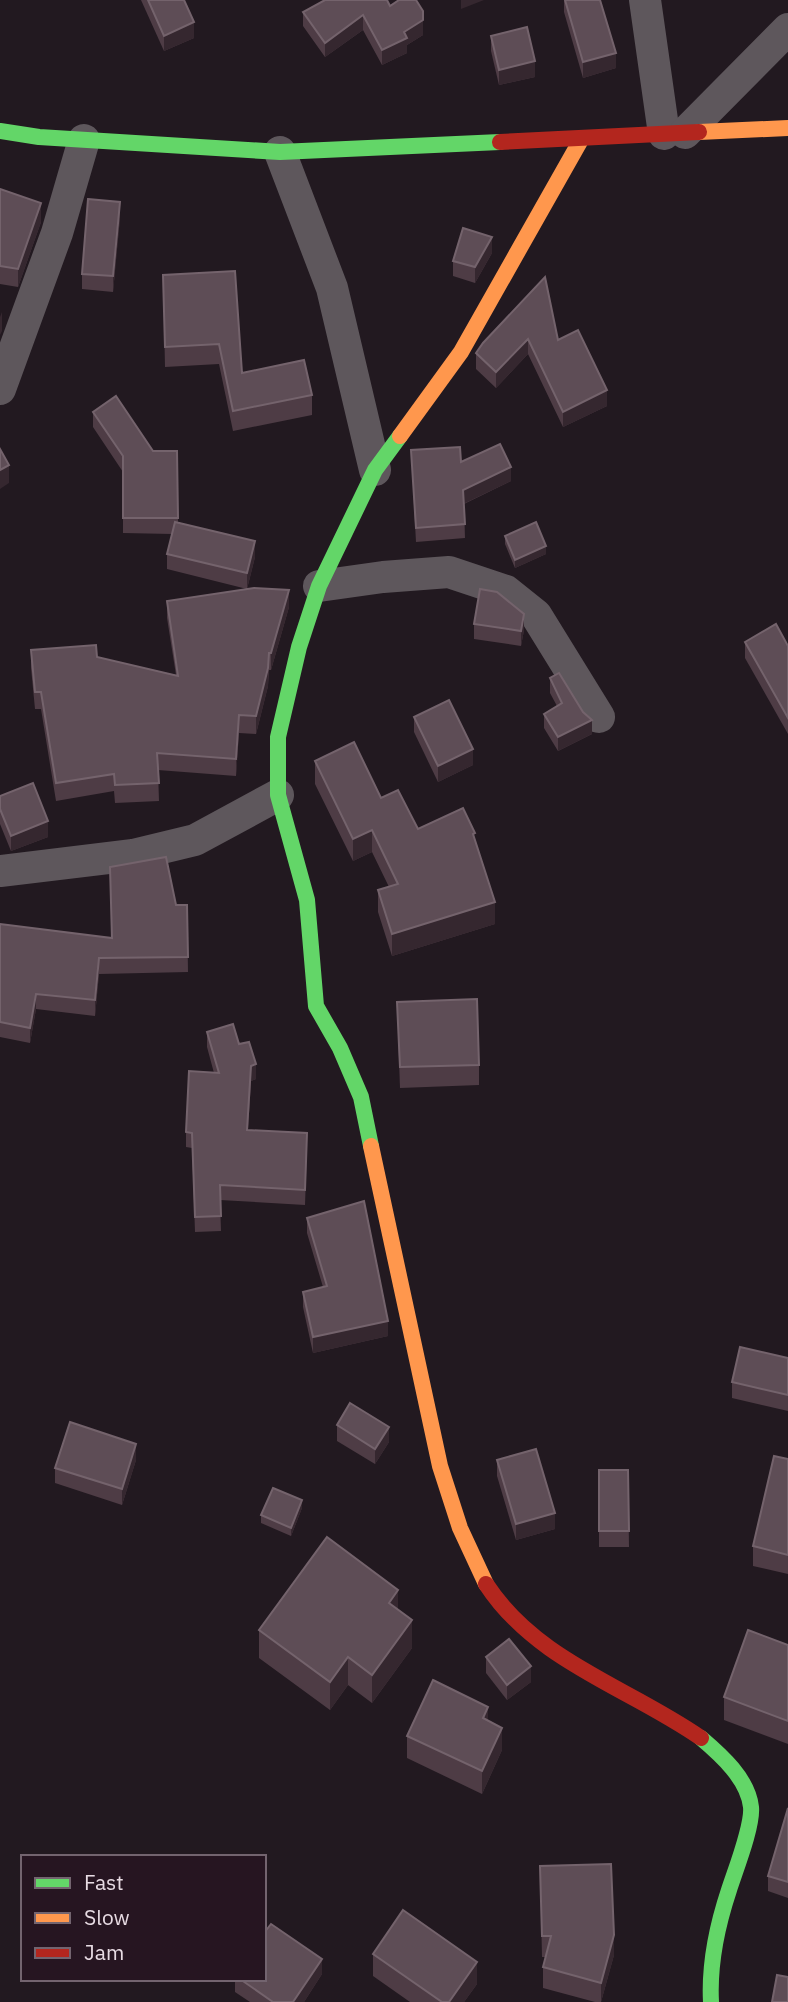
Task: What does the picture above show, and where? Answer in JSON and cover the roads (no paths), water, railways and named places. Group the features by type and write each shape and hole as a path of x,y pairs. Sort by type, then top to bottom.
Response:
{"street":[{"path":"645,0 675,134"},
{"path":"675,134 788,29"},
{"path":"0,131 39,137 280,152 788,128"},
{"path":"582,138 461,352 375,470 319,586 299,648 278,737 278,795 307,900 316,1006 340,1048 360,1097 426,1408 457,1521 488,1586 547,1648 576,1667 653,1706 713,1748 735,1772 752,1807 742,1852 717,1932 711,2002"},
{"path":"0,389 57,233 84,140"},
{"path":"280,152 332,288 375,470"},
{"path":"319,586 449,572 506,591 536,615 599,717"},
{"path":"0,871 133,855 195,840 278,795"}]}
